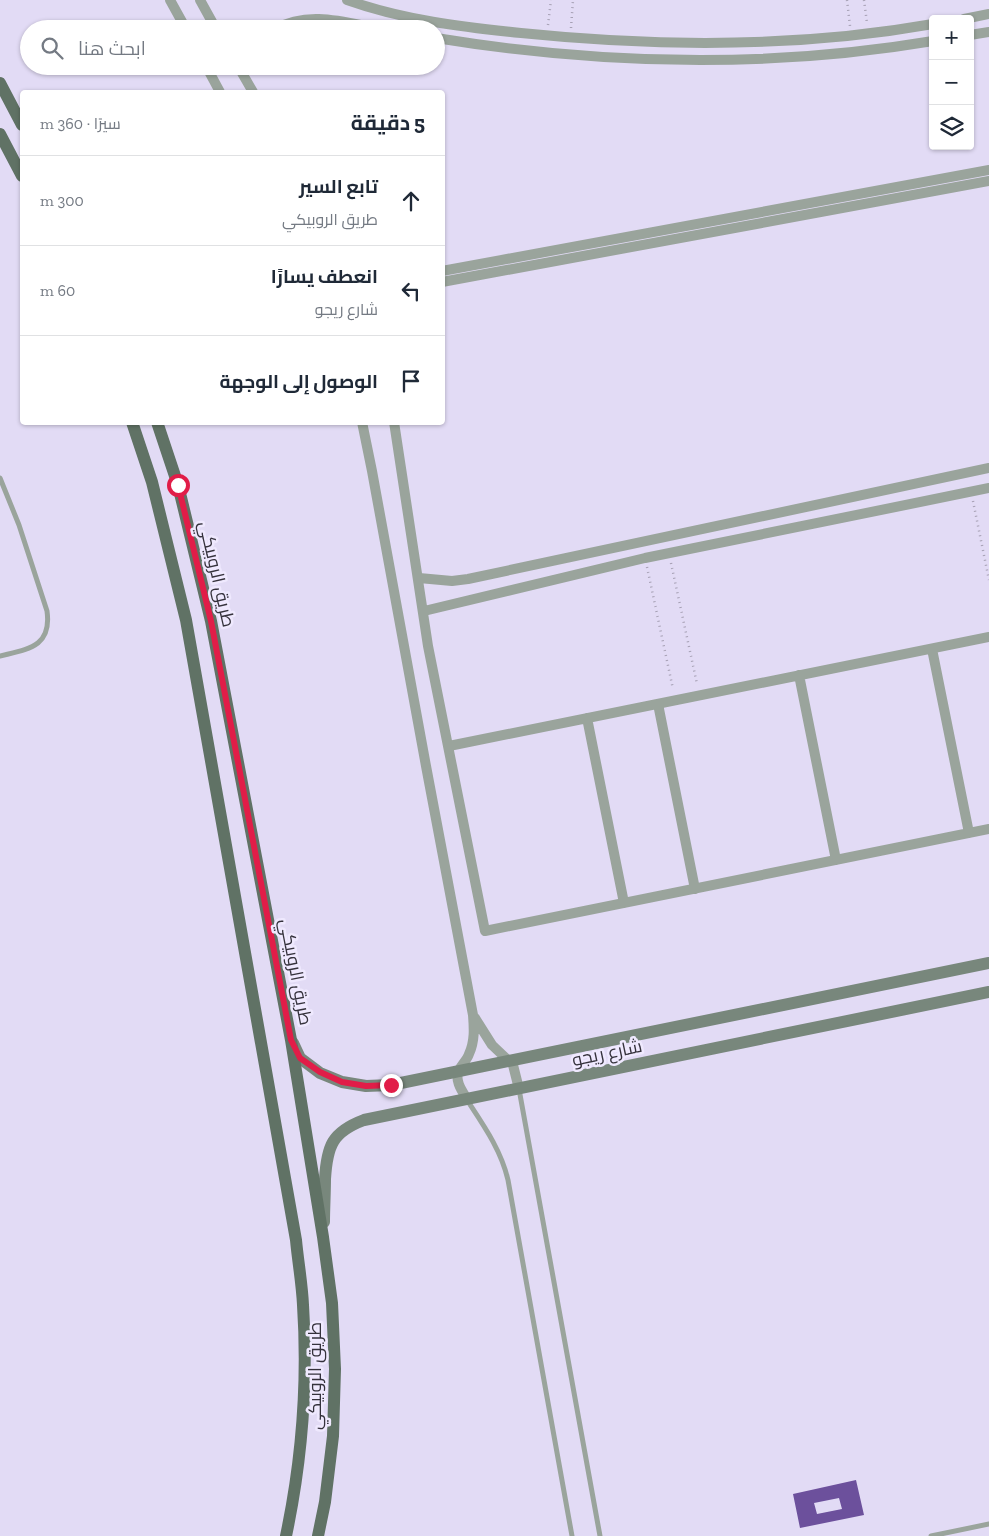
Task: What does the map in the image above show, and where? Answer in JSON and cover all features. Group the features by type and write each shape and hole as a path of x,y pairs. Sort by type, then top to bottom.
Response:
{"main road":[{"path":"0,83 20,121"},
{"path":"0,134 20,172"},
{"name":"طريق الروبيكي","path":"133,425 152,482 186,620 296,1240 303,1304 305,1368 302,1433 294,1496 286,1536"},
{"name":"طريق الروبيكي","path":"159,425 178,485 211,621 291,1040 323,1237 332,1303 335,1369 333,1436 325,1502 318,1536"},
{"name":"شارع ريجو","path":"291,1040 300,1058 320,1072 342,1082 366,1086 391,1085 989,963"},
{"name":"شارع ريجو","path":"323,1237 326,1161 329,1149 334,1139 352,1124 989,992"}],"street":[{"path":"170,0 181,20"},
{"path":"200,0 211,20"},
{"path":"347,0 400,16 422,20"},
{"path":"974,17 989,14"},
{"path":"296,20 314,18 326,20"},
{"path":"445,23 570,38 640,42 711,43 851,35 929,25"},
{"path":"974,34 989,32"},
{"path":"445,39 557,55 655,60 733,61 821,56 929,42"},
{"path":"211,75 219,90"},
{"path":"243,75 252,90"},
{"path":"445,281 568,253 989,170"},
{"path":"445,271 568,253 989,181"},
{"path":"363,425 473,1015 472,1045 469,1055 458,1071 458,1083 467,1099"},
{"path":"394,425 428,646 485,931 989,829"},
{"path":"419,578 452,581 468,579 989,468"},
{"path":"424,611 645,558 989,488"},
{"path":"748,520 752,536"},
{"path":"449,746 989,637"},
{"path":"932,649 969,833"},
{"path":"799,676 836,860"},
{"path":"658,704 695,889"},
{"path":"587,718 624,903"},
{"path":"473,1015 488,1040 510,1060 516,1070 519,1089"}],"lane":[{"path":"0,478 20,525 47,611 48,621 48,629 38,644 32,648 0,656"},
{"path":"519,1089 600,1536"},
{"path":"467,1099 498,1149 508,1180 572,1536"},
{"path":"930,1536 989,1524"}],"path":[{"path":"547,36 551,0"},
{"path":"570,38 573,0"},
{"path":"848,0 851,35"},
{"path":"864,0 868,33"},
{"path":"971,491 989,580"},
{"path":"669,553 700,695"},
{"path":"645,558 675,700"}],"building":[{"path":"856,1480 864,1515 800,1528 793,1494","holes":["839,1498 842,1509 817,1514 814,1503"]}],"route":[{"path":"178,485 211,621 291,1040 300,1058 320,1072 342,1082 366,1086 391,1085"}]}
